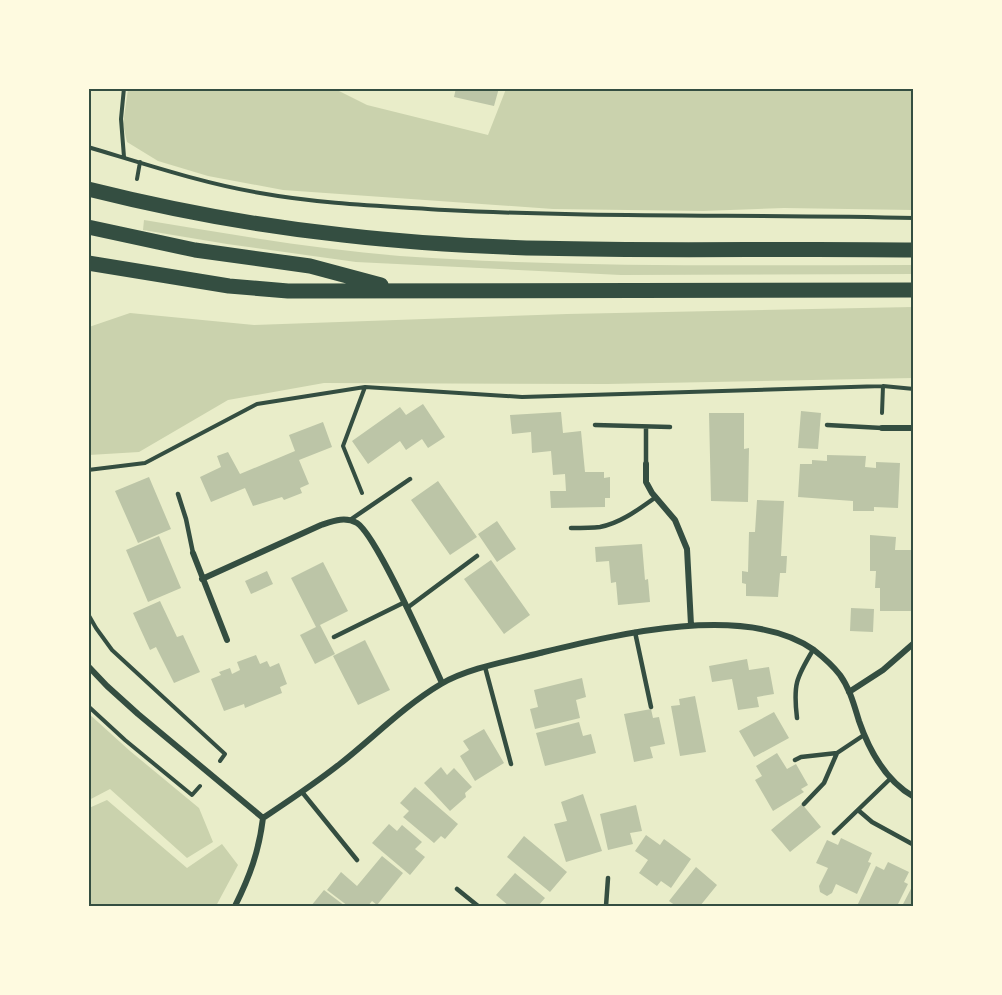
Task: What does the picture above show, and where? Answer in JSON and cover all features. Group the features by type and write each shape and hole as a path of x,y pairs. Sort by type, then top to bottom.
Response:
{"main road":[{"path":"88,189 184,212 251,223 343,236 419,242 648,250 914,250"},
{"path":"88,227 195,250 310,266 401,290"},
{"path":"88,262 229,286 288,291 914,290"}],"street":[{"path":"882,428 914,428"},
{"path":"646,464 646,482 675,520 687,549 691,625"},
{"path":"202,579 321,525 334,520 350,520 363,528 370,538 442,683"},
{"path":"193,553 227,640"},
{"path":"235,906 247,882 259,847 263,818 339,765 411,705 442,683 485,667 635,632 691,625 765,631 791,638 813,650 840,675 849,692 864,735 891,778 914,797"},
{"path":"849,692 883,670 914,643"},
{"path":"88,666 138,714 263,818"}],"lane":[{"path":"595,425 670,427"},
{"path":"827,425 882,428"},
{"path":"646,428 646,464"},
{"path":"350,520 410,479"},
{"path":"178,494 193,553"},
{"path":"571,528 601,527 616,522 656,497"},
{"path":"334,637 405,606 477,556"},
{"path":"635,632 651,707"},
{"path":"796,718 794,687 813,650"},
{"path":"485,667 511,764"},
{"path":"795,760 801,757 837,753 864,735"},
{"path":"804,804 824,783 837,753"},
{"path":"834,833 891,778"},
{"path":"302,792 357,860"},
{"path":"858,810 872,822 914,845"},
{"path":"606,906 608,878"},
{"path":"457,889 478,906"}],"path":[{"path":"124,88 122,119 124,158"},
{"path":"88,147 209,182 250,191 337,204 612,216 914,218"},
{"path":"882,428 883,386"},
{"path":"88,470 145,463 257,404 365,387 522,397 883,386 914,389"},
{"path":"350,520 363,496 343,446 365,387"}],"green space":[{"path":"128,89 335,89 367,105 488,135 506,89 913,89 913,210 553,209 283,190 208,176 158,161 127,142 123,124"},
{"path":"144,220 304,245 400,256 593,264 913,265 913,274 621,275 356,262 143,230"},
{"path":"913,307 913,378 607,384 324,383 228,400 139,452 89,455 89,327 130,313 254,325 567,314"},
{"path":"88,713 199,808 213,842 187,858 110,789 89,800"},
{"path":"107,800 187,868 222,844 238,865 216,906 89,906 89,808"}],"building":[{"path":"456,88 499,88 494,106 454,97"},
{"path":"423,404 445,437 428,448 422,439 406,450 400,441 368,464 352,441 400,407 406,415"},
{"path":"801,411 821,413 818,449 798,448"},
{"path":"561,412 563,433 581,431 585,472 604,472 604,478 610,477 610,498 605,498 605,507 551,508 550,491 566,491 565,474 553,475 551,451 532,453 531,432 512,434 510,415"},
{"path":"709,413 744,413 744,449 749,448 748,502 711,501"},
{"path":"323,422 332,447 299,460 309,484 300,488 302,493 284,500 282,497 253,506 245,488 211,502 200,477 221,467 217,456 228,452 240,474 295,451 289,435"},
{"path":"827,455 866,456 865,467 876,468 876,462 900,463 898,508 874,507 874,511 853,511 853,501 798,497 800,464 812,464 812,460 827,461"},
{"path":"149,477 171,529 138,543 115,491"},
{"path":"438,481 477,537 450,555 411,500"},
{"path":"757,500 784,501 781,556 787,556 786,573 780,573 778,597 746,596 746,584 742,583 742,571 748,572 749,532 755,532"},
{"path":"497,521 516,549 497,562 478,534"},
{"path":"870,535 896,537 895,550 914,550 914,611 880,611 880,588 875,588 876,571 870,571"},
{"path":"159,536 181,588 148,602 126,550"},
{"path":"642,544 645,580 648,579 650,602 618,605 616,582 611,583 609,561 596,562 595,547"},
{"path":"491,560 530,615 504,634 464,579"},
{"path":"323,562 348,611 320,625 335,654 315,664 300,635 316,627 291,578"},
{"path":"267,571 273,584 251,594 245,581"},
{"path":"160,601 177,637 183,635 200,672 174,683 156,647 150,650 133,613"},
{"path":"851,608 874,609 873,632 850,631"},
{"path":"365,640 390,690 358,705 333,656"},
{"path":"256,655 260,664 267,661 270,667 279,663 287,684 280,687 282,693 245,708 244,704 224,711 211,679 221,675 219,672 230,668 232,674 240,670 237,662"},
{"path":"747,659 749,670 769,667 774,694 757,697 759,707 738,710 732,679 712,682 709,666"},
{"path":"582,678 586,697 576,700 580,718 535,729 530,709 538,707 534,690"},
{"path":"695,696 706,752 680,756 671,706 680,705 679,699"},
{"path":"651,709 653,718 659,717 665,744 650,747 653,758 634,762 624,714"},
{"path":"774,712 789,738 754,757 739,731"},
{"path":"579,722 583,736 591,734 596,753 545,766 536,733"},
{"path":"484,729 504,763 475,781 460,756 469,750 463,741"},
{"path":"777,753 787,769 796,764 808,785 801,789 804,792 773,811 755,780 762,776 756,766"},
{"path":"441,767 447,775 454,768 472,787 465,793 466,797 450,811 424,783"},
{"path":"415,787 458,824 445,839 441,836 434,843 403,817 409,811 400,803"},
{"path":"583,794 602,851 566,862 554,824 567,821 561,802"},
{"path":"802,804 821,827 790,852 771,830"},
{"path":"636,805 642,831 630,833 633,844 608,850 600,814"},
{"path":"389,824 397,831 402,825 422,842 415,849 425,857 410,875 372,843"},
{"path":"646,835 660,845 664,839 691,859 671,888 661,881 657,886 639,873 648,860 635,851"},
{"path":"524,836 567,872 550,892 507,857"},
{"path":"841,838 872,853 868,862 871,863 857,894 836,884 832,893 827,896 820,892 819,886 828,868 816,863 827,840 838,845"},
{"path":"382,856 403,873 377,905 372,901 368,906 348,906 327,890 341,872 357,886"},
{"path":"888,862 909,872 904,882 908,884 897,906 857,906 876,866 884,870"},
{"path":"696,867 717,885 700,906 676,906 669,901"},
{"path":"515,873 545,898 538,906 509,906 496,895"},
{"path":"914,883 914,906 902,906"},
{"path":"324,890 345,906 311,906"}]}
